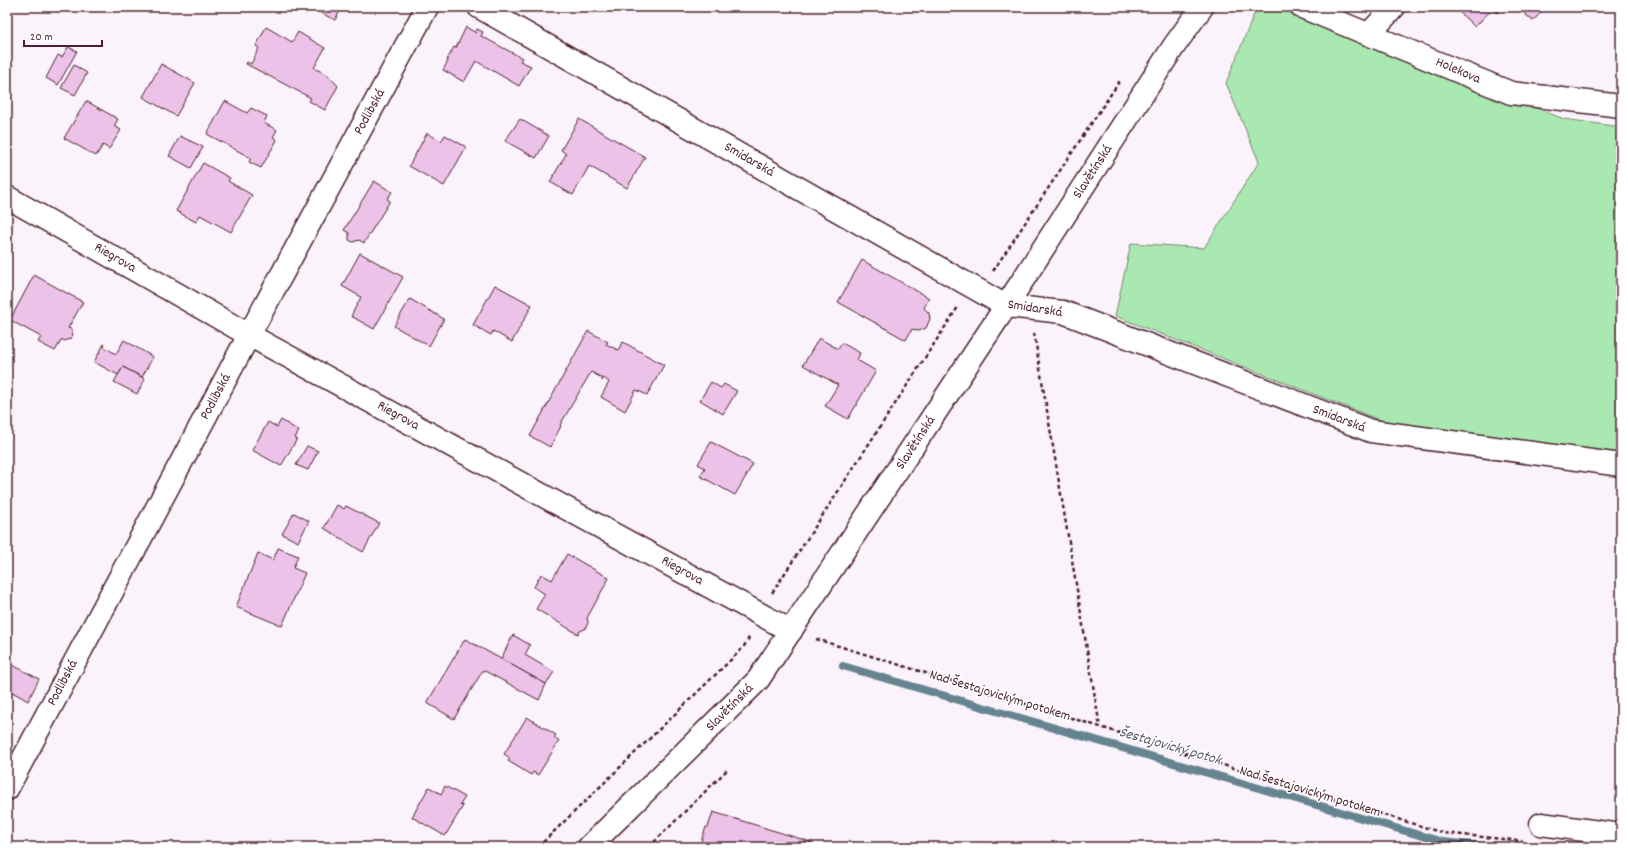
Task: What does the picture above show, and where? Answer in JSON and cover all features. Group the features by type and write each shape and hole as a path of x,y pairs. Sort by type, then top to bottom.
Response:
{"street":[{"name":"Podlibská","path":"7,789 249,335 427,7"},
{"name":"Smidarská","path":"479,7 1006,306 1063,312 1371,431 1621,464"},
{"name":"Slavětínská","path":"589,847 758,680 1006,306 1174,46 1202,7"},
{"name":"Holekova","path":"1302,7 1511,93 1621,106"},
{"path":"1369,34 1394,7"},
{"name":"Riegrova","path":"7,197 249,335 791,631"},
{"path":"1541,824 1621,835"}],"path":[{"path":"538,847 743,648 762,615 774,588 958,306 979,291 1122,78"},
{"path":"1030,308 1100,727"},
{"name":"Nad Šestajovickým potokem","path":"791,631 1443,833 1524,841 1531,838 1538,825 1541,824"},
{"path":"649,847 728,769"}],"green space":[{"path":"1257,7 1275,7 1564,119 1621,127 1621,454 1390,424 1115,316 1131,243 1204,248 1259,162 1226,83"}],"building":[{"path":"309,7 342,7 335,20"},
{"path":"1454,7 1502,7 1497,13 1492,9 1475,27"},
{"path":"1517,7 1546,7 1533,21"},
{"path":"266,27 292,42 298,32 325,48 314,68 328,75 338,86 325,110 309,101 311,98 246,64 247,62 251,64 259,48 256,46"},
{"path":"466,27 476,33 477,29 483,32 481,36 522,58 520,61 531,66 519,86 476,61 464,82 443,70"},
{"path":"68,47 77,51 58,85 46,78 58,55 62,57"},
{"path":"7,62 13,65 7,76"},
{"path":"161,64 195,83 176,116 143,97"},
{"path":"74,65 87,73 75,95 61,88"},
{"path":"86,101 118,119 114,126 121,130 109,149 103,145 96,156 64,138"},
{"path":"225,101 247,113 251,108 267,116 264,123 277,130 273,137 277,140 261,168 249,162 251,158 207,134"},
{"path":"520,119 549,136 536,158 505,141"},
{"path":"579,119 645,157 627,188 589,166 573,195 550,182 566,154 561,150"},
{"path":"427,133 441,141 445,135 466,147 444,186 409,166"},
{"path":"180,136 203,147 191,168 169,156"},
{"path":"203,163 230,178 228,181 252,195 231,232 200,215 196,222 176,211"},
{"path":"374,181 392,192 387,199 390,201 364,243 359,240 353,242 349,240 349,233 344,230"},
{"path":"360,253 403,277 374,329 351,316 361,297 342,286"},
{"path":"862,260 929,298 924,308 929,313 930,319 926,328 919,331 912,329 906,340 838,302"},
{"path":"34,275 83,302 68,328 71,329 73,335 70,339 64,341 62,339 55,351 38,342 41,337 10,320"},
{"path":"495,285 532,305 512,342 493,331 491,335 473,325"},
{"path":"410,299 444,319 429,346 394,326"},
{"path":"588,331 608,342 606,344 618,350 623,342 664,365 647,395 636,390 625,411 601,397 609,382 604,378 602,381 602,378 591,372 560,425 561,426 550,447 530,436"},
{"path":"819,338 838,349 842,343 860,353 857,360 876,371 848,419 825,406 838,385 803,365"},
{"path":"124,340 153,357 142,377 123,367 118,375 94,362 104,344 104,347 116,354"},
{"path":"123,367 145,379 137,394 114,382"},
{"path":"711,382 721,388 724,384 737,391 723,414 700,400"},
{"path":"281,420 299,431 295,438 297,439 281,466 252,450 268,422 277,427"},
{"path":"711,442 753,464 735,495 700,476 705,468 698,464"},
{"path":"307,446 318,451 308,470 296,465"},
{"path":"337,505 344,509 346,506 379,523 363,552 324,528"},
{"path":"294,513 309,521 298,542 282,534"},
{"path":"278,548 298,556 293,568 305,573 282,626 236,607 258,553 273,560"},
{"path":"567,554 609,578 587,618 588,623 585,629 580,631 578,634 536,609 545,594 534,587 541,574 552,580"},
{"path":"513,635 530,645 525,655 554,672 546,684 501,659"},
{"path":"465,639 546,684 539,700 483,670 454,719 427,703"},
{"path":"7,662 39,679 28,701 7,689 12,678 7,675"},
{"path":"527,717 556,735 554,738 559,741 538,775 533,772 531,775 508,761 510,758 504,754"},
{"path":"445,786 465,797 460,805 463,806 445,836 412,817 429,787 441,794"},
{"path":"713,812 811,842 809,847 699,847"}],"waterway":[{"name":"Šestajovický potok","path":"843,666 1443,842 1490,847"}]}
